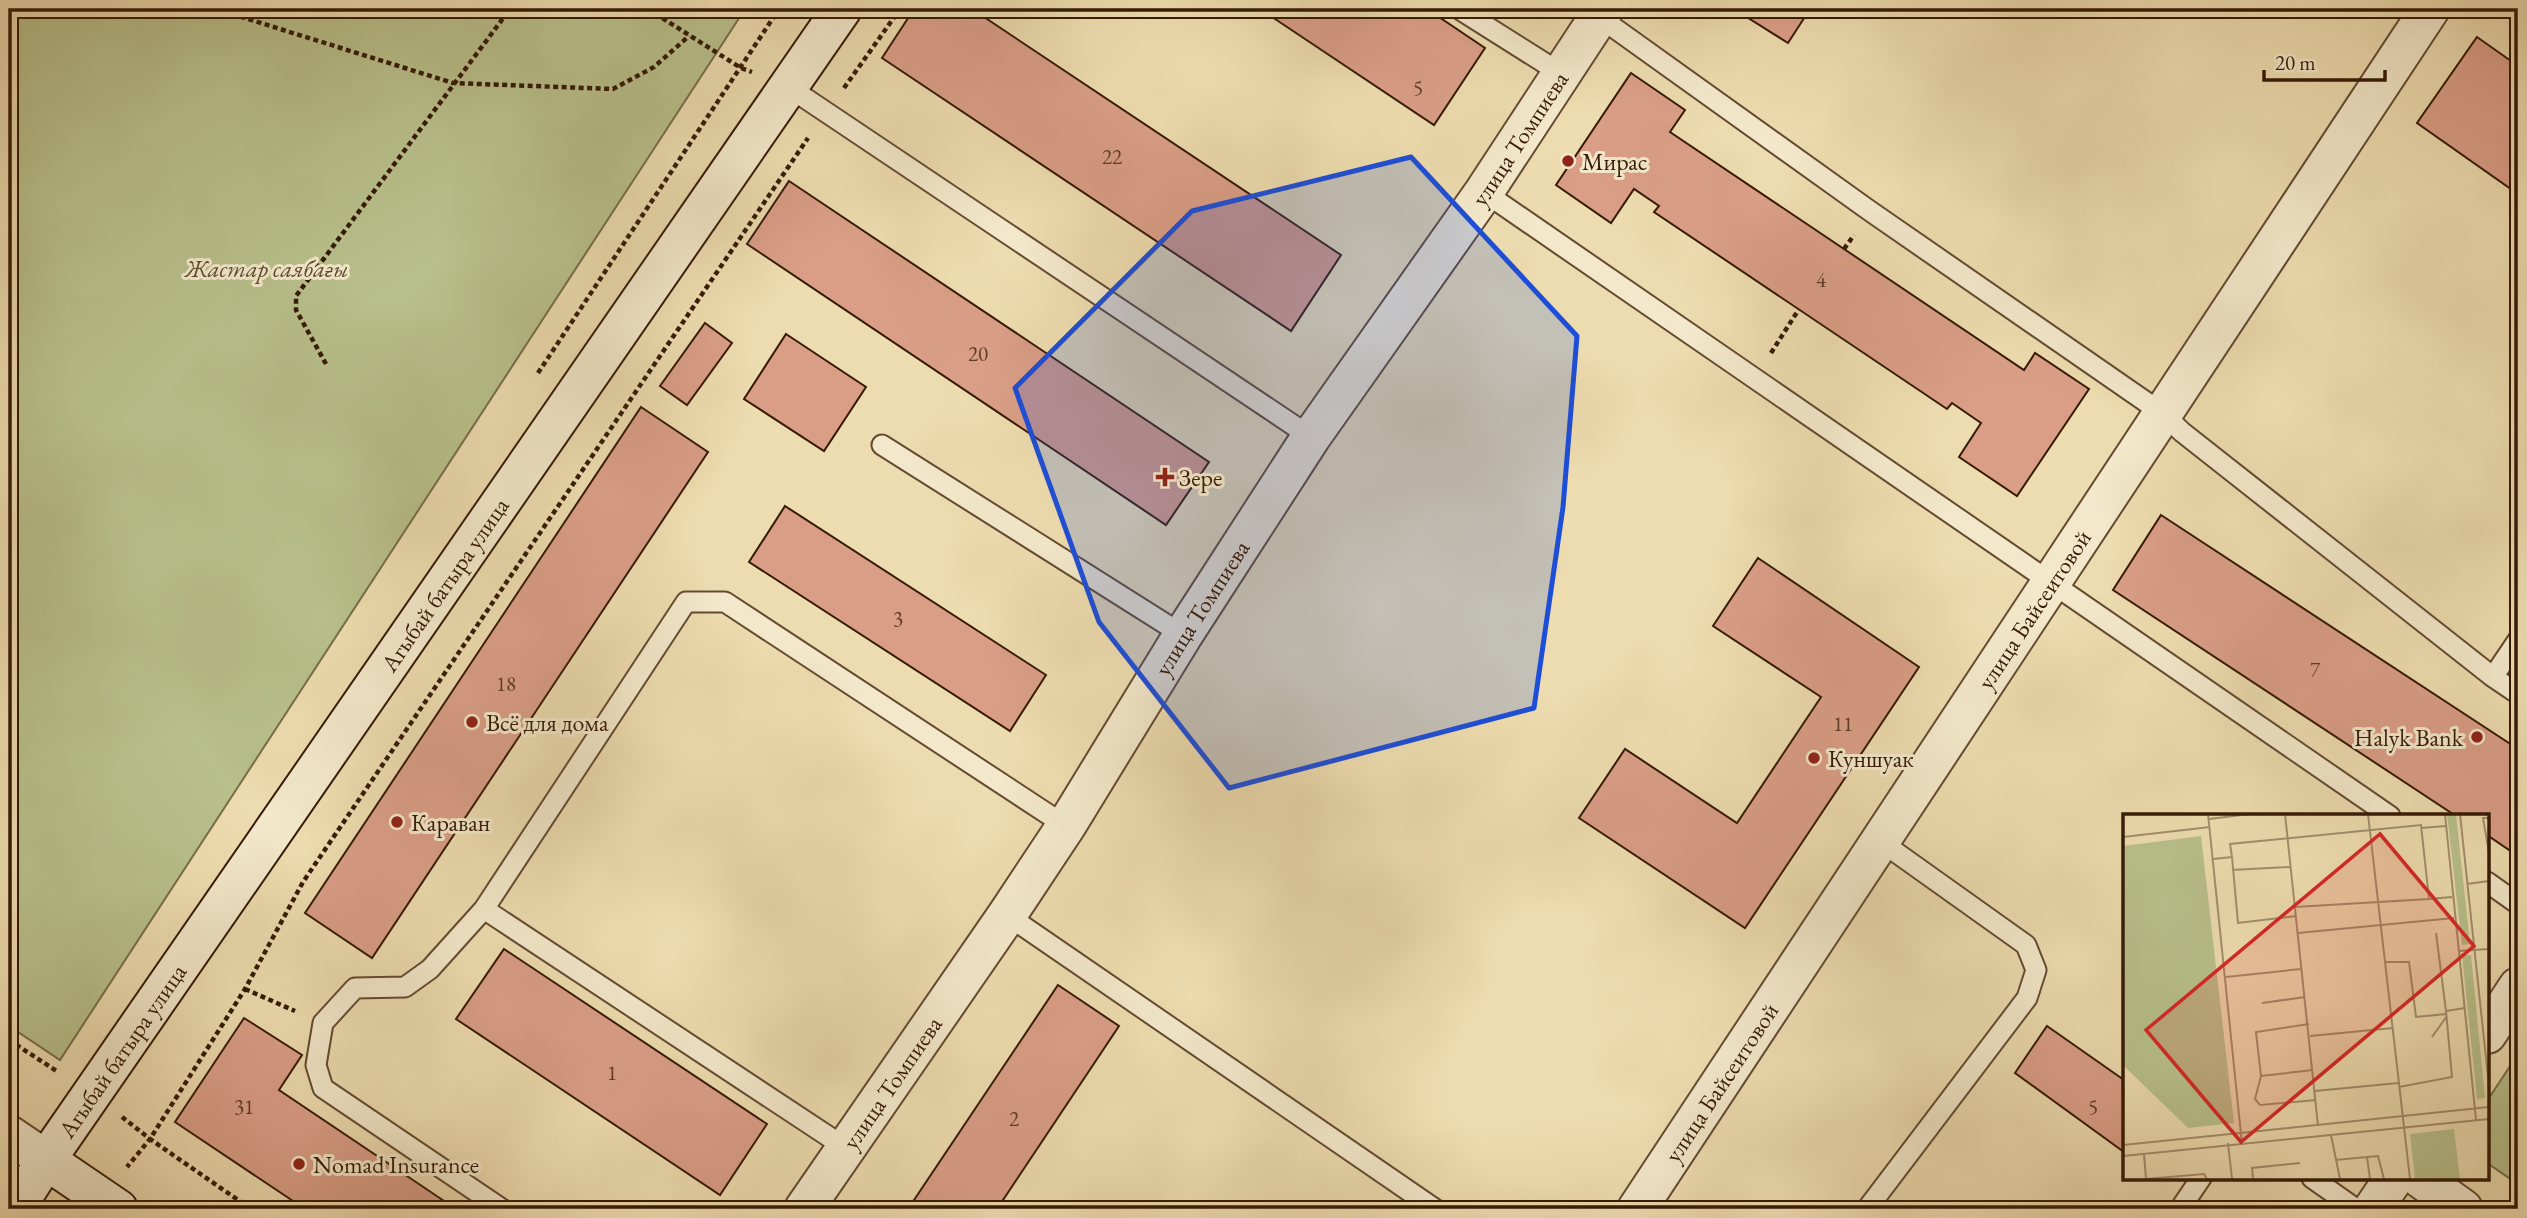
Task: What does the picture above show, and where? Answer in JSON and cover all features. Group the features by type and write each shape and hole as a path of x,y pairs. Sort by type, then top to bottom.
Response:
{"street":[{"name":"Агыбай батыра улица","path":"15,1209 842,9"},
{"name":"улица Байсеитовой","path":"1637,1209 2430,9"},
{"name":"улица Томпиева","path":"804,1209 1066,826 1183,635 1311,437 1483,192 1602,13"},
{"path":"2488,1032 2518,987"},
{"path":"9,1135 118,1209"},
{"path":"2373,1209 2393,1180"},
{"path":"2423,1180 2463,1209"}],"lane":[{"path":"1460,9 1562,74"},
{"path":"1602,13 1870,211 2162,414 2518,694"},
{"path":"790,88 1311,437"},
{"path":"1483,192 1756,377 2387,814"},
{"path":"882,445 1183,635"},
{"path":"502,1209 323,1088 316,1065 323,1023 355,988 405,987 429,969 484,909 685,602 725,602 1066,826"},
{"path":"2493,677 2518,640"},
{"path":"1867,1209 2027,998 2036,970 2026,945 1880,841"},
{"path":"2488,883 2518,904"},
{"path":"484,909 846,1148"},
{"path":"1007,915 1434,1209"},
{"path":"2180,1209 2200,1180"},
{"path":"2315,1180 2356,1209"}],"path":[{"path":"9,17 40,9"},
{"path":"216,9 453,83 614,89 654,67 689,36"},
{"path":"326,364 296,310 296,296 510,9"},
{"path":"648,9 741,68 790,88"},
{"path":"251,1209 150,1139 245,989 303,882 826,112 900,9"},
{"path":"1756,377 1799,309"},
{"path":"245,989 323,1023"}],"highlighted area":[{"path":"1411,157 1577,336 1563,507 1534,708 1229,788 1099,622 1015,388 1192,211"}],"green space":[{"name":"Жастар саябағы","path":"9,9 745,9 60,1060 9,1026"},
{"path":"2518,1054 2518,1177 2515,1182 2488,1164 2488,1099"}],"building":[{"path":"914,9 972,9 1341,255 1291,331 882,58"},
{"path":"1260,9 1427,9 1485,48 1434,125"},
{"path":"1734,9 1810,9 1788,43"},
{"path":"2477,37 2518,66 2518,194 2417,123"},
{"path":"1631,73 1685,110 1670,132 2024,370 2035,353 2089,389 2017,496 1959,457 1981,423 1952,403 1947,409 1654,212 1659,206 1634,189 1611,223 1556,185"},
{"path":"789,181 1209,462 1166,525 747,244"},
{"path":"705,323 732,343 687,405 660,386"},
{"path":"786,334 866,387 824,451 744,399"},
{"path":"641,407 708,452 372,958 305,913"},
{"path":"785,506 1046,675 1010,731 749,562"},
{"path":"2161,515 2518,749 2518,856 2488,836 2488,814 2453,814 2113,590"},
{"path":"1758,558 1919,667 1745,928 1579,818 1625,749 1737,823 1821,697 1713,626"},
{"path":"504,949 767,1124 720,1195 456,1019"},
{"path":"1058,985 1119,1026 997,1209 908,1209"},
{"path":"244,1018 302,1055 279,1090 456,1209 305,1209 175,1122"},
{"path":"2047,1026 2123,1079 2123,1151 2015,1073"}],"place":[{"name":"Мирас","path":"1568,161"},
{"name":"Зере","path":"1165,477"},
{"name":"Всё для дома","path":"472,722"},
{"name":"Halyk Bank","path":"2477,737"},
{"name":"Куншуак","path":"1814,758"},
{"name":"Караван","path":"397,822"},
{"name":"Nomad Insurance","path":"299,1164"}]}
